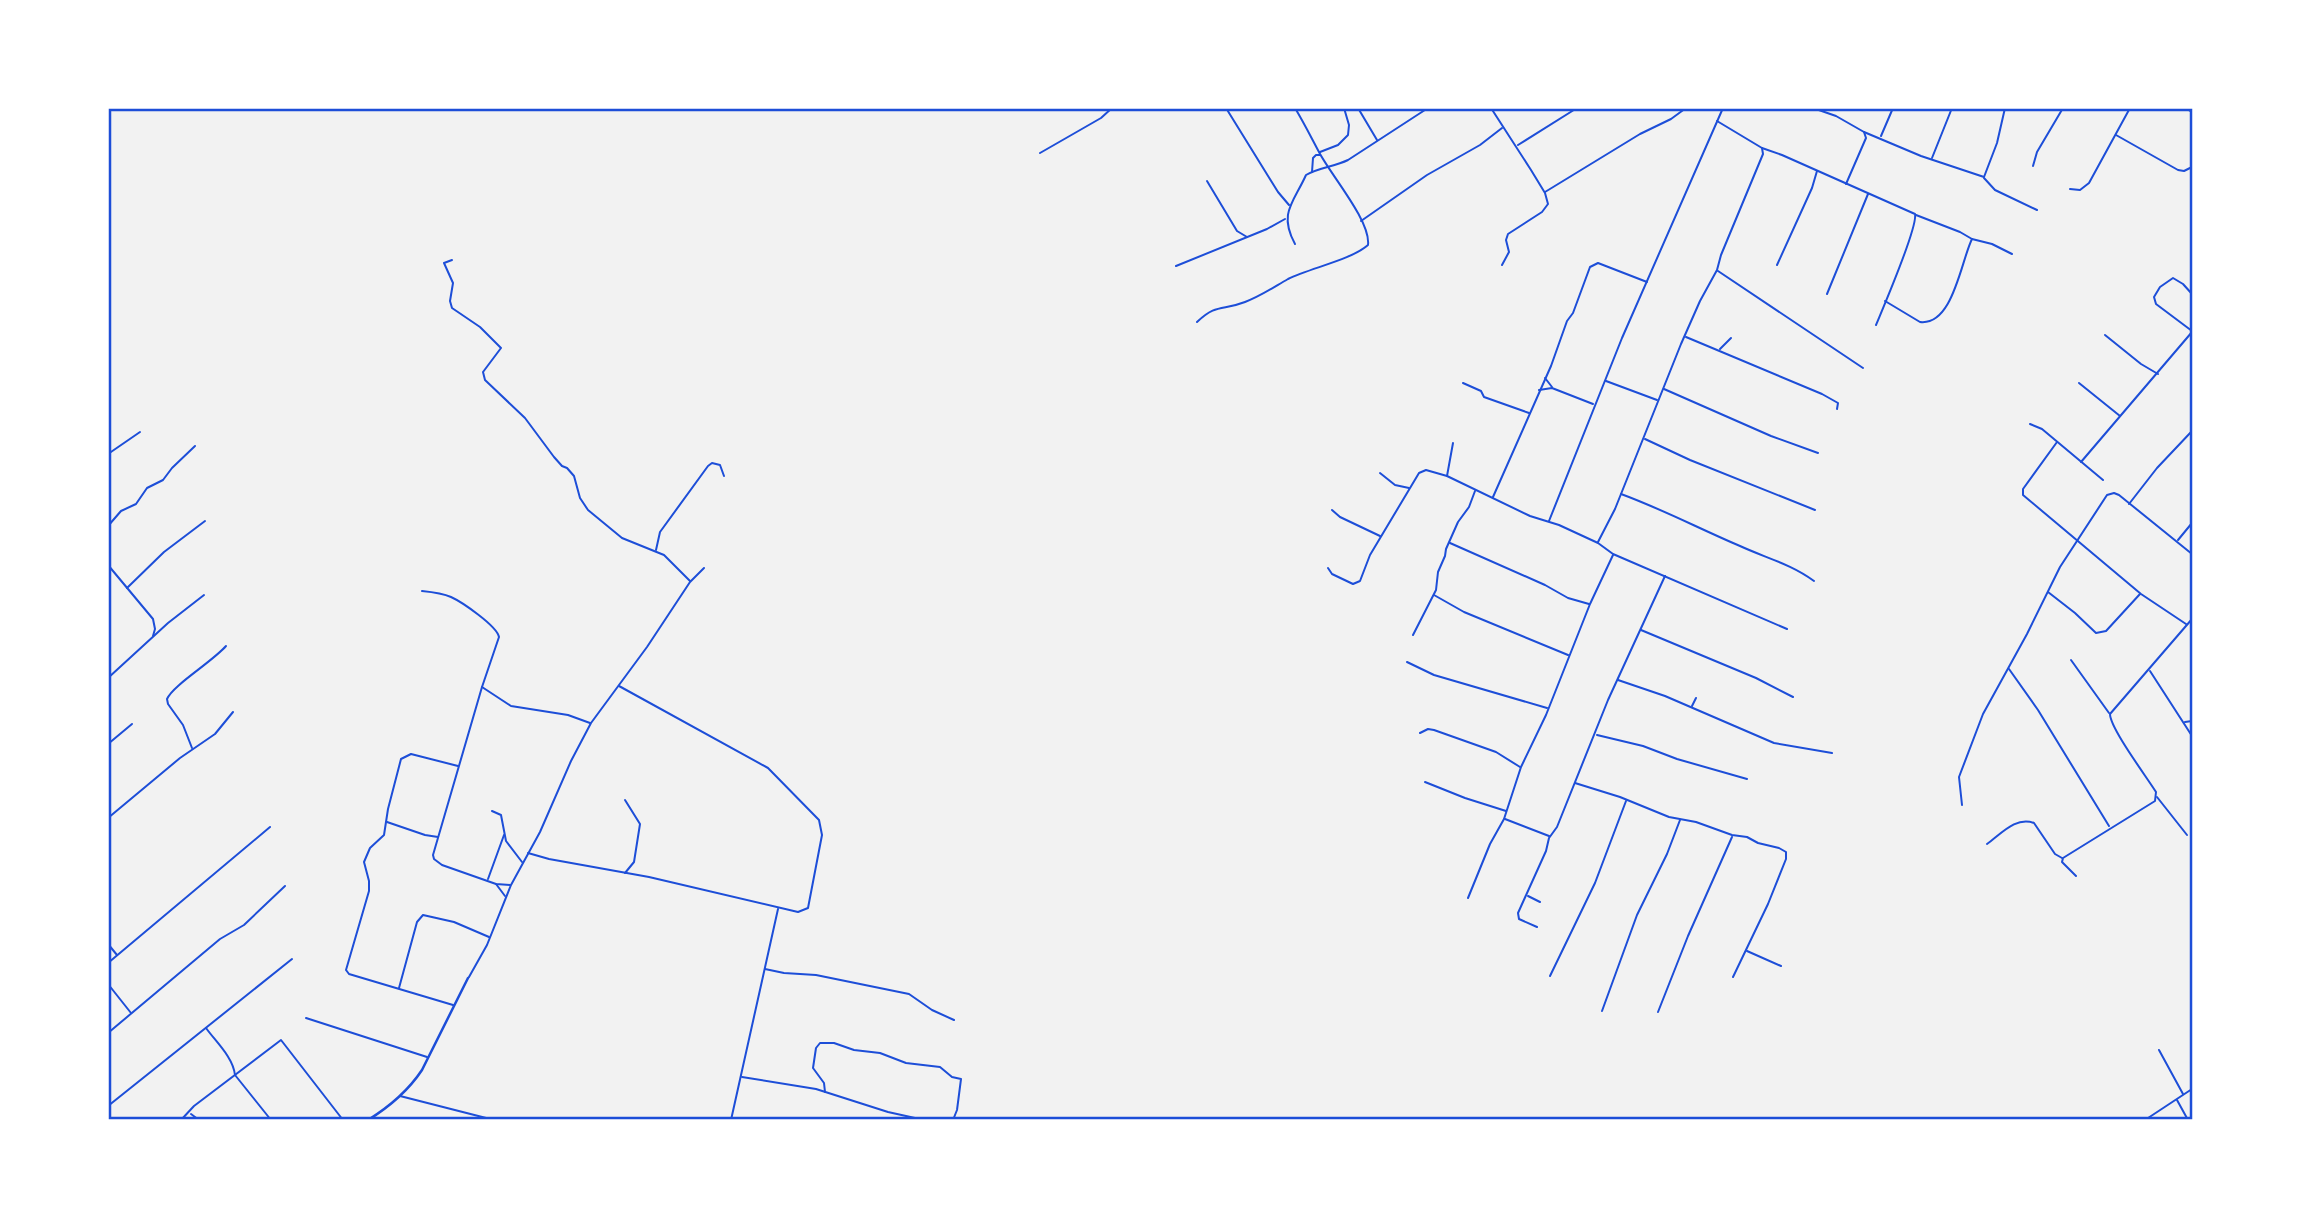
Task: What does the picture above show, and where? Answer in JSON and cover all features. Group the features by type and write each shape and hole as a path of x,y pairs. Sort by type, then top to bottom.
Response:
{"street":[{"path":"1040,153 1101,118 1112,108"},
{"path":"1226,108 1278,192 1290,206"},
{"path":"1197,322 1212,309 1243,303 1289,279 1366,248 1368,238 1361,221 1295,108"},
{"path":"1312,172 1313,158 1338,145 1348,135 1349,125 1344,108"},
{"path":"1358,108 1378,141"},
{"path":"1491,108 1517,145 1545,193 1548,204 1507,237 1509,252 1502,265"},
{"path":"1517,145 1577,108"},
{"path":"1545,193 1686,108"},
{"path":"1548,522 1594,405 1723,108"},
{"path":"1813,108 1836,116 1864,132 1984,177 1995,190 2037,210"},
{"path":"1836,116 1839,108"},
{"path":"1881,137 1894,108"},
{"path":"1931,159 1952,108"},
{"path":"1984,177 1997,144 2006,108"},
{"path":"2033,166 2035,155 2063,108"},
{"path":"2070,188 2080,190 2088,183 2130,108"},
{"path":"2185,108 2193,112"},
{"path":"1295,244 1287,230 1286,219 1293,199 1303,184 1304,176 1328,165 1335,166 1348,160 1426,109"},
{"path":"1717,121 1762,148 1960,232 1972,240 1992,244 2012,254"},
{"path":"1361,221 1427,175 1480,145 1503,127"},
{"path":"1845,184 1866,138 1864,132"},
{"path":"2115,134 2178,170 2184,171 2193,167"},
{"path":"1866,138 1875,135"},
{"path":"1762,148 1763,154"},
{"path":"1598,543 1621,494 1700,301 1717,270 1763,154 1768,150"},
{"path":"1777,265 1817,171"},
{"path":"1207,181 1237,230 1248,237"},
{"path":"1827,294 1868,194"},
{"path":"1287,200 1293,199"},
{"path":"1876,325 1917,221 1915,214"},
{"path":"1177,266 1286,219"},
{"path":"1885,301 1920,322 1926,323 1941,313 1951,298 1972,240"},
{"path":"452,260 444,263 453,283 450,301 452,308 480,327 501,348 483,372 485,380 525,418 562,466 570,471 580,498 588,510 622,538 664,555 690,582"},
{"path":"1493,498 1567,321 1573,313 1590,267 1598,263 1647,282"},
{"path":"1717,270 1863,368"},
{"path":"2081,462 2193,332 2157,304 2154,298 2160,287 2173,278 2193,294"},
{"path":"2105,335 2158,375"},
{"path":"1685,336 1822,394 1838,403 1837,409"},
{"path":"1719,350 1731,338"},
{"path":"1545,378 1552,388"},
{"path":"1605,380 1658,400"},
{"path":"1463,383 1489,399 1530,413"},
{"path":"2079,383 2120,417"},
{"path":"1539,390 1552,388 1594,405"},
{"path":"1663,389 1818,453"},
{"path":"2030,424 2042,429 2104,480"},
{"path":"2129,503 2164,460 2193,431"},
{"path":"108,454 141,432"},
{"path":"1644,439 1815,510"},
{"path":"2057,442 2022,492 2025,497 2141,594 2179,621 2188,624"},
{"path":"1447,476 1454,443"},
{"path":"108,526 121,511 136,504 147,488 163,480 172,467 195,446"},
{"path":"656,551 660,533 708,466 712,463 720,465 724,476"},
{"path":"1328,568 1335,576 1353,584 1358,583 1381,537 1423,470 1447,476 1598,543 1613,554 1787,629"},
{"path":"1380,473 1395,485 1410,489"},
{"path":"1413,635 1438,586 1438,572 1475,490"},
{"path":"1962,805 1958,777 1983,714 2047,591 2076,541 2110,493 2119,495 2193,554"},
{"path":"1621,494 1691,522 1744,548 1782,561 1814,581"},
{"path":"1332,510 1340,517 1381,537"},
{"path":"127,588 164,552 205,521"},
{"path":"2177,541 2193,523"},
{"path":"1450,543 1545,584 1568,598 1590,604"},
{"path":"1468,898 1490,844 1504,819 1521,767 1613,554"},
{"path":"108,565 153,619 153,637"},
{"path":"368,1119 413,1084 490,937 511,885 591,723 690,582 704,568"},
{"path":"1537,927 1518,917 1550,836 1557,827 1665,575"},
{"path":"422,591 449,596 499,632 433,855 436,862 488,879 496,884 506,897"},
{"path":"2047,591 2096,633 2106,631 2141,594"},
{"path":"108,678 204,594"},
{"path":"1434,595 1464,612 1569,655"},
{"path":"2110,714 2193,619"},
{"path":"1641,629 1756,678 1793,697"},
{"path":"193,749 189,735 167,699 173,689 208,665 226,646"},
{"path":"2071,660 2110,714 2110,719 2156,796 2187,835"},
{"path":"1407,662 1434,675 1548,709"},
{"path":"2008,668 2038,710 2110,828"},
{"path":"2149,670 2193,736"},
{"path":"1618,680 1692,707 1774,743 1832,753"},
{"path":"528,853 798,912 804,912 810,904 822,835 819,820 768,768 619,686"},
{"path":"482,687 511,706 568,715 591,723"},
{"path":"1692,707 1696,698"},
{"path":"108,818 220,729 233,712"},
{"path":"2184,722 2193,720"},
{"path":"108,744 132,724"},
{"path":"1420,733 1428,729 1434,730 1496,752 1521,767"},
{"path":"1596,734 1747,779"},
{"path":"454,1006 349,974 346,970 370,886 364,862 370,848 384,835 401,760 405,755 411,754 459,766"},
{"path":"1425,782 1452,794 1507,811"},
{"path":"1574,783 1681,819 1783,849 1787,854 1768,904 1732,977"},
{"path":"2063,858 2155,800 2156,796"},
{"path":"624,873 634,862 640,824 625,800"},
{"path":"1550,976 1609,850 1627,800"},
{"path":"492,811 501,815 509,846 523,863"},
{"path":"1504,819 1550,836"},
{"path":"1602,1011 1637,915 1681,819"},
{"path":"1987,844 2019,821 2028,821 2036,825 2055,854 2063,858 2063,862 2076,876"},
{"path":"387,822 439,837"},
{"path":"108,964 270,827"},
{"path":"488,879 505,834"},
{"path":"1658,1012 1688,936 1733,839 1732,835"},
{"path":"496,884 511,885"},
{"path":"108,1033 220,939 244,925 285,886"},
{"path":"1527,895 1540,902"},
{"path":"732,1119 763,968 779,907"},
{"path":"399,990 417,922 423,915 454,922 490,937"},
{"path":"108,944 117,956"},
{"path":"1746,950 1781,966"},
{"path":"108,1106 292,958"},
{"path":"763,968 784,973 816,975 909,994 932,1010 954,1020"},
{"path":"108,984 132,1014"},
{"path":"306,1018 428,1058"},
{"path":"206,1028 229,1058 235,1075 271,1119"},
{"path":"181,1119 190,1113 194,1106 281,1040 343,1119"},
{"path":"825,1092 824,1083 813,1068 816,1048 820,1044 834,1043 854,1050 880,1053 906,1063 940,1067 952,1077 961,1079 957,1110 953,1119"},
{"path":"2159,1050 2184,1095"},
{"path":"741,1077 825,1092 888,1112 924,1119"},
{"path":"2145,1119 2193,1090"},
{"path":"400,1096 494,1119"},
{"path":"2177,1100 2188,1119"},
{"path":"190,1113 199,1119"}]}
